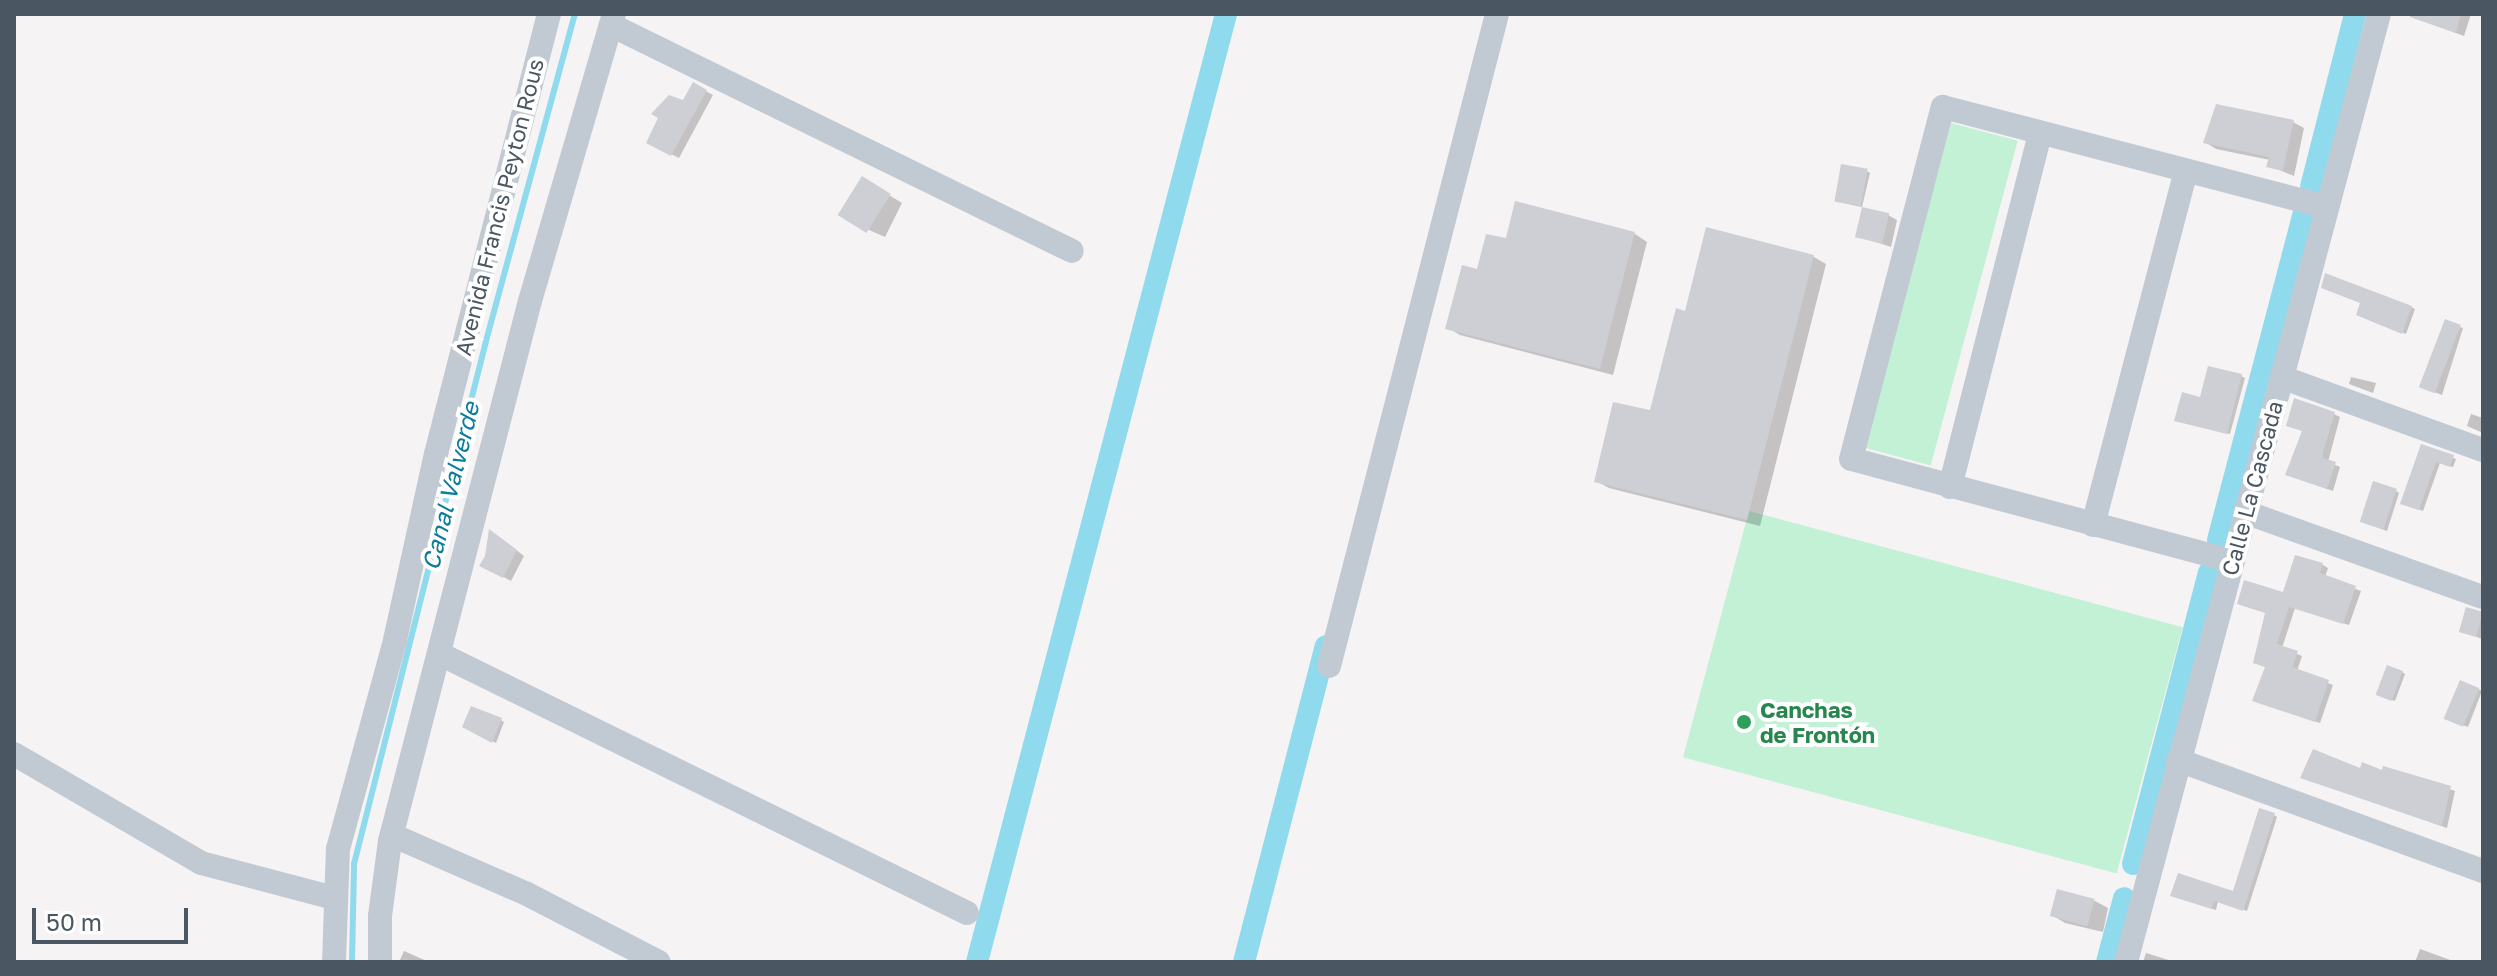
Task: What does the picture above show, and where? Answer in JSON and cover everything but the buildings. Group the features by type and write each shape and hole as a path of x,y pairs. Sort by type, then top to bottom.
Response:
{"street":[{"name":"Avenida Francis Peyton Rous","path":"334,962 338,849 395,640 436,454 549,14"},
{"path":"1329,666 1497,14"},
{"name":"Calle La Cascada","path":"2126,962 2379,14"},
{"path":"380,962 380,916 392,835 534,286 612,19 1072,251"},
{"path":"2232,561 1851,459 1943,107 2327,207"},
{"path":"1950,487 2040,133"},
{"path":"2093,525 2186,171"},
{"path":"2281,377 2483,450"},
{"path":"2245,512 2483,597"},
{"path":"440,654 967,913"},
{"path":"14,754 201,863 334,898"},
{"path":"2178,760 2483,871"},
{"path":"392,835 527,894 659,962"}],"green space":[{"path":"1951,123 2018,141 1931,465 1864,448"},
{"path":"1749,511 2183,627 2117,874 1683,757"}],"waterway":[{"name":"Canal Valverde","path":"352,962 354,864 486,341 575,14"},
{"path":"977,962 1226,14"},
{"path":"2311,187 2355,14"},
{"path":"2218,540 2304,213"},
{"path":"2133,864 2209,573"},
{"path":"1244,962 1326,646"},
{"path":"2107,962 2124,898"}],"place":[{"name":"Canchas de Frontón","path":"1744,722"}]}
